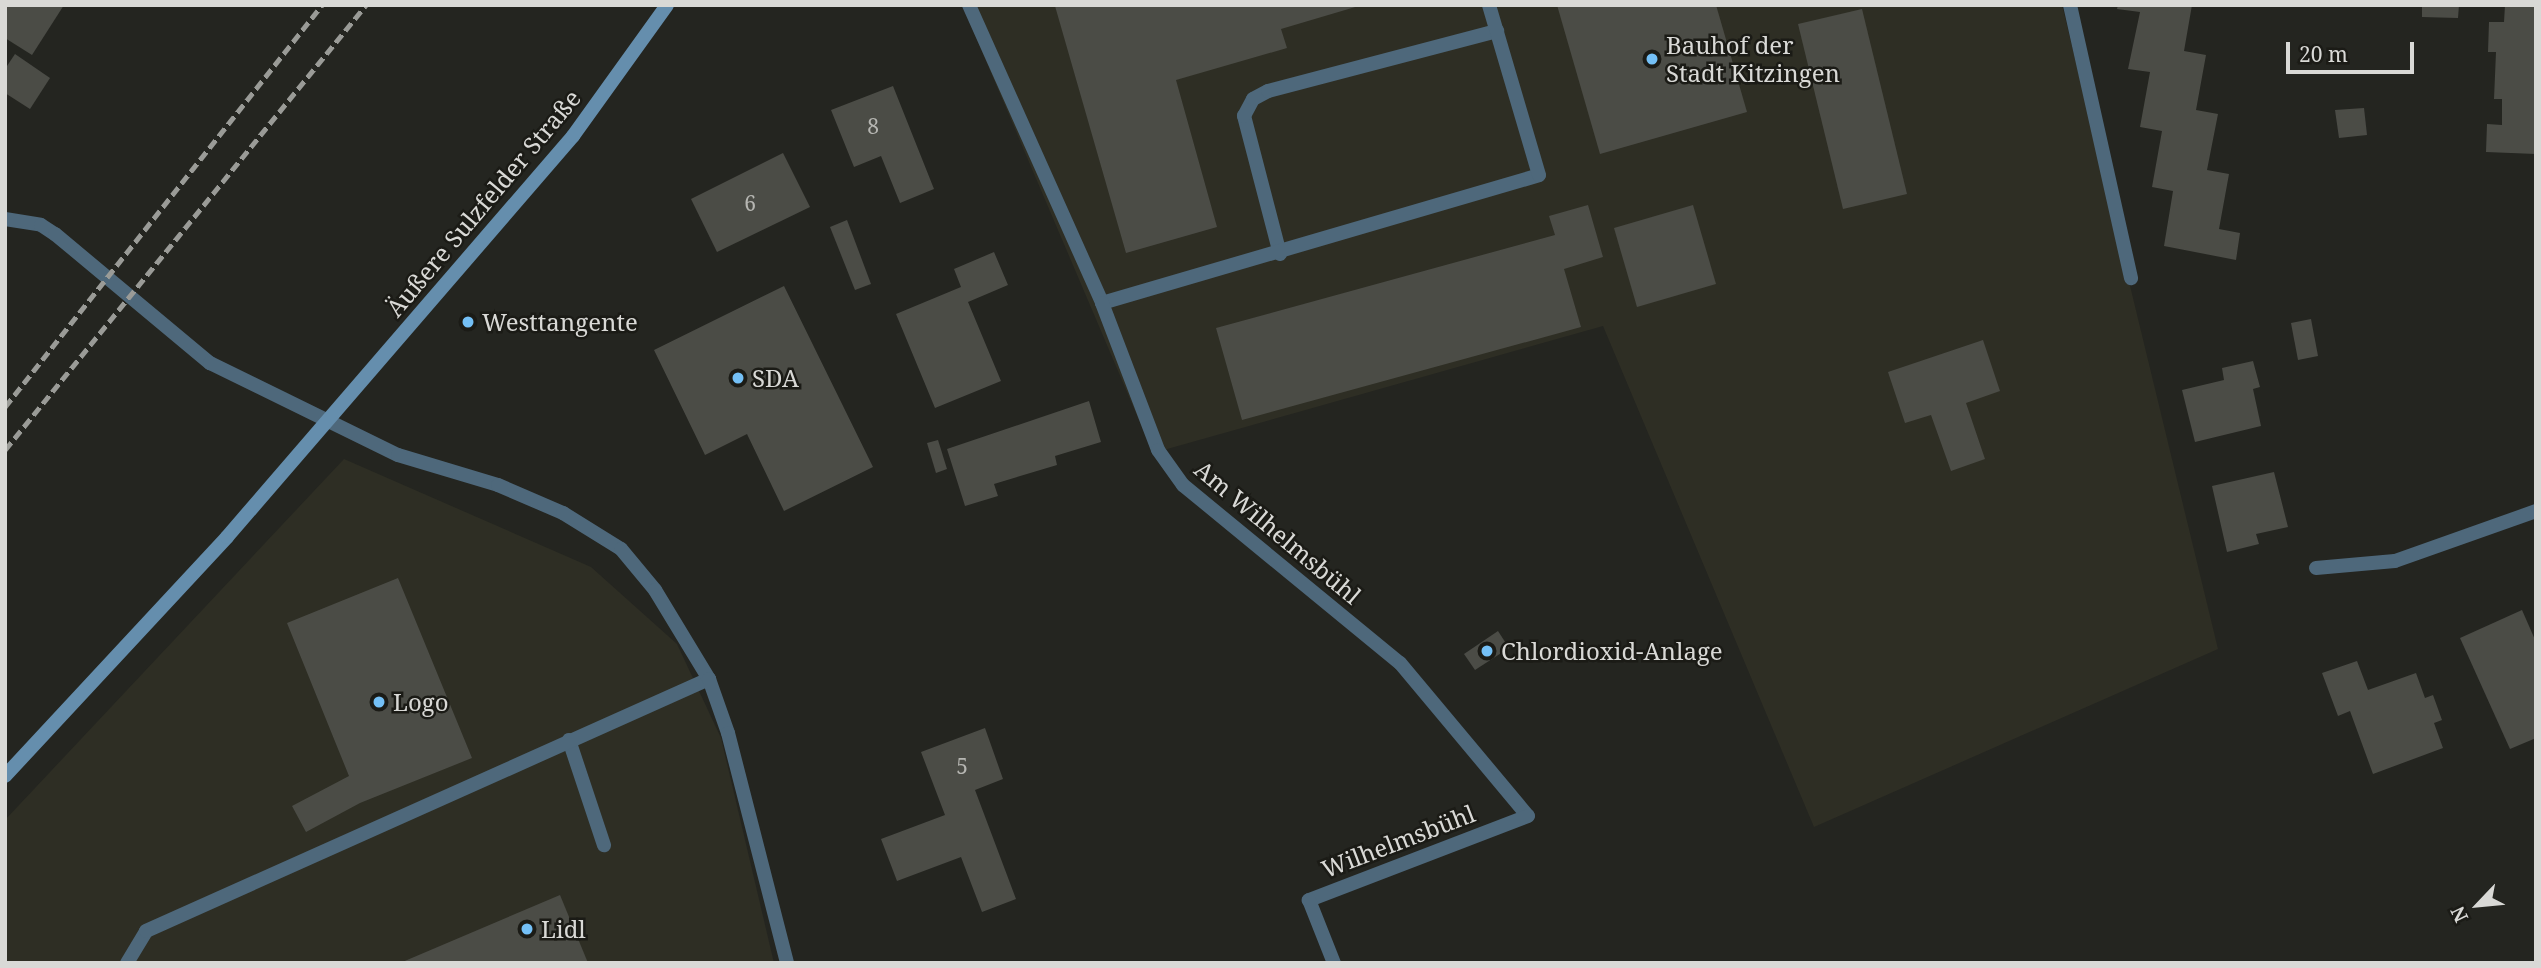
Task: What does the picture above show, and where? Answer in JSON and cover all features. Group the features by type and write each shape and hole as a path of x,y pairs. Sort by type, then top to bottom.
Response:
{"main road":[{"name":"Äußere Sulzfelder Straße","path":"324,423 573,136 667,5"},
{"path":"5,776 227,537 324,423"}],"street":[{"name":"Am Wilhelmsbühl","path":"969,5 1102,303 1158,450 1183,485 1400,663 1528,816"},
{"path":"1102,303 1280,254 1539,175 1489,5"},
{"path":"2070,5 2131,278"},
{"path":"1280,254 1244,116 1253,99 1268,90 1497,31"},
{"path":"5,219 41,226 55,234 210,363 324,423 418,464 498,485 563,513 621,549 655,590 709,679 728,733 787,963"},
{"path":"2316,568 2395,561 2536,511"},
{"path":"127,963 146,931 709,679"},
{"path":"569,740 604,845"},
{"name":"Wilhelmsbühl","path":"1334,963 1309,900 1528,816"}],"shaded area":[{"path":"2062,5 2218,649 1814,827 1603,326 1153,453 963,7"},
{"path":"344,459 591,567 677,644 721,738 774,963 5,963 5,820"}],"building":[{"path":"5,5 64,5 32,55 5,38"},
{"path":"1362,5 1281,29 1287,48 1176,80 1217,227 1126,253 1055,6"},
{"name":"Bauhof der Stadt Kitzingen","path":"1557,5 1716,5 1747,112 1600,154"},
{"path":"2118,5 2192,5 2184,51 2206,55 2196,110 2218,114 2207,170 2229,174 2219,229 2240,233 2236,260 2164,246 2173,191 2152,187 2162,131 2140,127 2150,72 2128,69 2140,12 2117,9"},
{"path":"2422,5 2459,5 2458,18 2422,17"},
{"path":"2505,5 2536,5 2536,154 2486,152 2487,124 2502,125 2502,99 2494,99 2496,52 2488,52 2489,22 2504,22"},
{"path":"1862,9 1907,194 1843,209 1798,24"},
{"path":"15,54 50,78 30,109 5,93 5,69"},
{"path":"893,86 934,189 900,203 881,156 854,167 831,110"},
{"path":"2364,108 2367,135 2339,138 2335,110"},
{"path":"783,153 810,207 717,252 691,199"},
{"path":"1588,205 1603,257 1564,269 1581,327 1242,420 1216,328 1555,235 1549,216"},
{"path":"1693,205 1716,284 1637,307 1614,228"},
{"path":"847,220 871,284 855,290 830,227"},
{"path":"994,252 1008,285 968,302 1001,381 935,408 896,314 961,287 954,269"},
{"path":"784,286 873,467 784,511 747,434 705,455 654,350"},
{"path":"2311,319 2318,356 2298,360 2291,323"},
{"path":"1983,340 2000,391 1966,403 1985,459 1951,471 1931,415 1905,423 1888,372"},
{"path":"2253,361 2260,387 2253,389 2261,426 2195,442 2182,390 2224,380 2222,368"},
{"path":"1089,401 1101,442 1055,456 1057,465 994,484 998,496 965,506 947,449"},
{"path":"938,440 947,469 936,473 927,443"},
{"path":"2274,472 2288,527 2256,534 2259,544 2227,552 2212,486"},
{"path":"398,578 472,758 360,803 306,832 292,806 349,776 287,623"},
{"path":"2522,610 2536,642 2536,738 2510,749 2460,638"},
{"name":"Chlordioxid-Anlage","path":"1498,631 1509,648 1475,670 1464,654"},
{"path":"2357,661 2368,690 2416,673 2425,698 2433,695 2442,720 2434,723 2443,748 2373,774 2350,711 2338,716 2322,673"},
{"path":"985,728 1003,779 975,790 1016,899 982,912 961,857 897,881 881,839 945,815 921,752"},
{"name":"Lidl","path":"560,895 588,963 400,963"}],"railway":[{"path":"5,407 322,5"},
{"path":"5,450 366,5"}],"place":[{"name":"Bauhof der Stadt Kitzingen","path":"1652,59"},
{"name":"Westtangente","path":"468,322"},
{"name":"SDA","path":"738,378"},
{"name":"Chlordioxid-Anlage","path":"1487,651"},
{"name":"Logo","path":"379,702"},
{"name":"Lidl","path":"527,929"}]}
